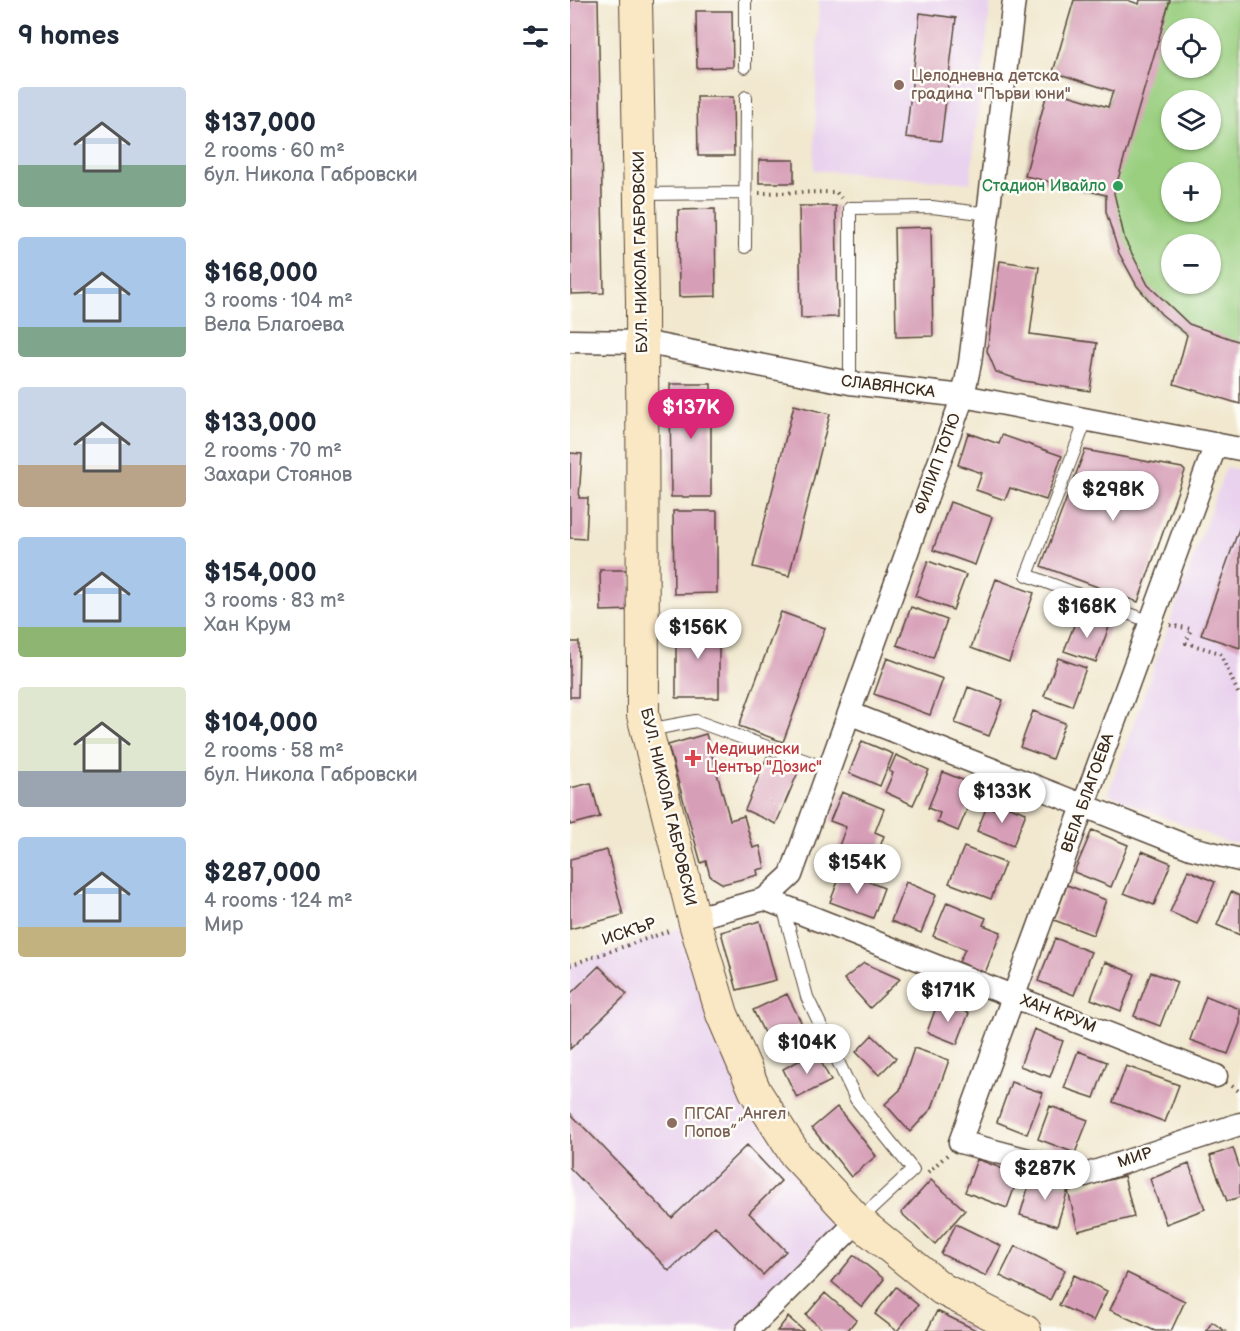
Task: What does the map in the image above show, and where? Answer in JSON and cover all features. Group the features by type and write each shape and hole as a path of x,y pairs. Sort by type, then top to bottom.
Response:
{"street":[{"name":"БУЛ. НИКОЛА ГАБРОВСКИ","path":"636,0 643,342 643,714 695,920 722,1014 755,1090 795,1155 858,1221 942,1289 1025,1331"},
{"name":"ФИЛИП ТОТЮ","path":"774,903 791,874 963,396 970,363 1014,0"},
{"name":"СЛАВЯНСКА","path":"570,341 643,342 850,383 963,396 1240,449"},
{"name":"ВЕЛА БЛАГОЕВА","path":"960,1142 1216,444"},
{"path":"849,713 1191,848 1240,860"},
{"path":"695,920 774,903"},
{"name":"ХАН КРУМ","path":"774,903 1216,1076"},
{"name":"МИР","path":"960,1142 1085,1175 1240,1124"},
{"path":"747,1331 858,1221"}],"lane":[{"path":"745,0 745,67"},
{"path":"745,247 746,97"},
{"path":"640,194 745,193"},
{"path":"850,383 850,208 932,207 989,214"},
{"path":"1086,420 1027,575 1151,622"},
{"path":"648,730 696,721 828,770"},
{"path":"774,903 807,997 856,1099 913,1170 858,1221"}],"path":[{"path":"745,193 836,192 850,208"},
{"path":"1191,629 1186,643 1220,653 1240,697"},
{"name":"ИСКЪР","path":"570,965 695,920"}],"shaded area":[{"name":"Целодневна детска градина \"Първи юни\"","path":"819,0 991,0 970,183 814,170"},
{"path":"1226,467 1240,470 1240,844 1226,842 1108,794"},
{"name":"ПГСАГ „Ангел Попов”","path":"695,923 755,1091 858,1221 747,1331 570,1331 570,965"}],"green space":[{"name":"Стадион Ивайло","path":"1074,0 1127,0 1139,4 1140,0 1240,0 1240,353 1187,335 1156,310 1130,275 1120,255 1113,235 1105,196 1025,176 1048,89 1107,107 1113,91 1053,72"}],"building":[{"path":"570,0 598,0 604,293 571,294"},
{"path":"1074,0 1127,0 1139,4 1140,0 1170,0 1165,18 1161,18 1161,31 1114,193 1125,240 1148,285 1189,324 1240,342 1240,404 1174,384 1187,335 1161,314 1137,286 1119,253 1106,212 1106,195 1025,176 1048,89 1108,107 1113,91 1053,72"},
{"path":"696,11 732,11 733,67 697,68"},
{"path":"920,13 956,18 941,141 906,137"},
{"path":"697,97 733,97 734,156 698,156"},
{"path":"759,160 794,160 794,183 759,183"},
{"path":"799,206 836,206 838,317 801,318"},
{"path":"715,209 716,296 679,297 678,210"},
{"path":"931,227 933,336 896,337 894,228"},
{"path":"1000,261 1039,267 1030,334 1097,343 1090,391 1023,381 996,372 987,351"},
{"path":"670,384 711,384 711,497 671,497"},
{"path":"794,405 830,414 789,576 753,567"},
{"path":"968,433 999,444 1002,435 1062,456 1046,500 1010,488 1005,500 976,490 982,473 958,465"},
{"path":"1085,450 1182,468 1185,471 1138,602 1041,566"},
{"path":"570,453 582,454 579,498 588,498 586,539 570,538"},
{"path":"950,502 992,517 975,565 933,550"},
{"path":"673,511 717,511 717,593 674,594"},
{"path":"1240,526 1240,648 1201,635"},
{"path":"928,561 966,575 953,610 915,596"},
{"path":"600,570 631,570 632,610 601,611"},
{"path":"996,579 1034,593 1009,662 971,648"},
{"path":"911,607 947,620 933,658 897,645"},
{"path":"781,612 825,628 783,742 739,726"},
{"path":"1078,615 1109,627 1096,662 1064,651"},
{"path":"676,623 719,623 719,698 676,698"},
{"path":"570,642 579,642 578,697 570,697"},
{"path":"887,658 943,679 930,715 874,694"},
{"path":"1058,658 1086,668 1072,706 1044,696"},
{"path":"968,687 1003,700 989,736 955,723"},
{"path":"1033,711 1065,723 1052,759 1020,747"},
{"path":"706,734 730,820 744,816 753,848 760,846 765,868 757,870 758,875 723,884 710,876 706,861 701,863 668,745"},
{"path":"862,741 893,754 880,786 849,773"},
{"path":"896,755 929,770 913,805 885,792 893,773 889,771"},
{"path":"767,757 799,770 776,824 745,810"},
{"path":"943,772 977,786 958,831 937,822 940,813 928,808"},
{"path":"591,783 600,817 570,825 570,788"},
{"path":"842,792 884,809 875,832 884,836 872,868 836,854 846,827 830,821"},
{"path":"1004,805 1026,813 1013,846 977,831 987,806 1001,812"},
{"path":"1092,830 1128,845 1111,887 1074,872"},
{"path":"964,847 1005,863 991,899 949,883"},
{"path":"607,850 623,915 570,929 570,859"},
{"path":"1142,851 1171,863 1154,905 1124,893"},
{"path":"1188,870 1215,882 1197,924 1170,912"},
{"path":"842,871 884,888 873,918 830,902"},
{"path":"906,882 936,895 921,933 891,921"},
{"path":"1067,885 1106,900 1093,935 1054,920"},
{"path":"1231,892 1240,896 1240,935 1217,925"},
{"path":"947,902 986,918 983,925 1001,932 985,973 959,962 965,949 933,936"},
{"path":"760,921 776,980 737,990 721,932"},
{"path":"1055,938 1091,952 1074,995 1038,981"},
{"path":"1105,962 1135,974 1121,1011 1091,999"},
{"path":"864,963 900,979 870,1008 844,979"},
{"path":"599,966 627,994 570,1049 570,994"},
{"path":"1151,972 1177,982 1160,1026 1134,1016"},
{"path":"787,994 802,1024 768,1041 753,1010"},
{"path":"1206,996 1240,1009 1240,1023 1228,1054 1190,1040"},
{"path":"938,1002 969,1013 957,1044 927,1032"},
{"path":"1034,1029 1063,1041 1050,1077 1020,1066"},
{"path":"872,1035 896,1058 879,1075 856,1052"},
{"path":"914,1048 949,1060 932,1108 910,1132 885,1104 900,1090"},
{"path":"1078,1051 1107,1062 1094,1098 1064,1088"},
{"path":"816,1052 831,1081 797,1098 783,1069"},
{"path":"1126,1066 1179,1085 1165,1122 1113,1102"},
{"path":"1011,1082 1043,1093 1027,1134 997,1122"},
{"path":"1050,1106 1088,1120 1075,1153 1038,1139"},
{"path":"837,1107 876,1156 851,1177 812,1128"},
{"path":"570,1113 672,1218 747,1145 781,1181 749,1213 786,1251 763,1275 715,1226 669,1271 570,1168"},
{"path":"1233,1148 1240,1169 1240,1197 1227,1201 1210,1156"},
{"path":"977,1159 1019,1175 1007,1208 965,1192"},
{"path":"1189,1164 1205,1209 1166,1224 1150,1179"},
{"path":"1032,1175 1069,1186 1057,1226 1020,1215"},
{"path":"1124,1176 1134,1217 1078,1231 1068,1191"},
{"path":"931,1180 965,1210 935,1244 901,1213"},
{"path":"956,1224 1001,1246 986,1276 941,1254"},
{"path":"1015,1246 1065,1270 1050,1300 1000,1276"},
{"path":"854,1255 884,1279 862,1307 832,1282"},
{"path":"1127,1273 1185,1301 1171,1331 1155,1331 1110,1310"},
{"path":"1074,1275 1107,1291 1093,1321 1059,1305"},
{"path":"896,1287 918,1305 897,1331 875,1314"},
{"path":"825,1293 856,1320 847,1331 824,1331 806,1315"},
{"path":"937,1311 978,1331 927,1331"},
{"path":"788,1317 804,1331 777,1331"},
{"path":"1212,1322 1225,1331 1206,1331"}],"place":[{"name":"Целодневна детска градина \"Първи юни\"","path":"899,85"},
{"name":"Стадион Ивайло","path":"1118,186"},
{"name":"Медицински Център \"Дозис\"","path":"693,758"},
{"name":"ПГСАГ „Ангел Попов”","path":"672,1123"}]}
